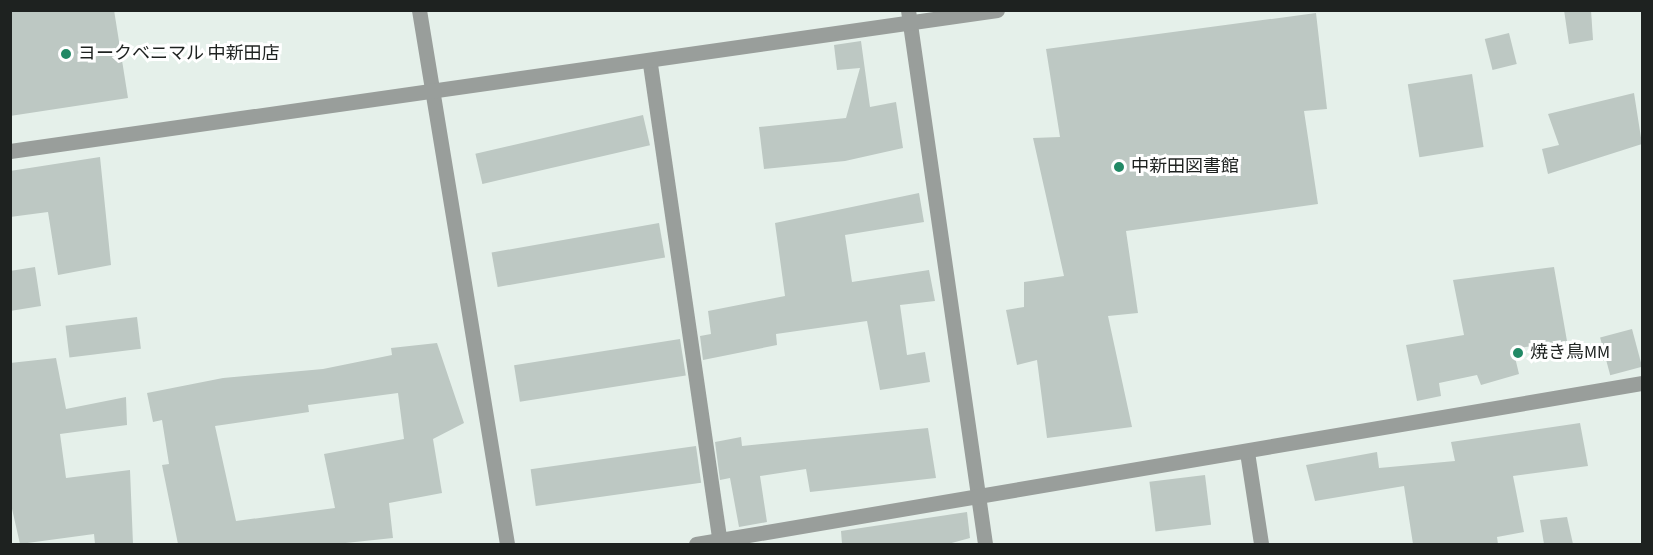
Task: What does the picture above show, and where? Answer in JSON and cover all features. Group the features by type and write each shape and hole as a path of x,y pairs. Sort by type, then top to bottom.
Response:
{"street":[{"path":"419,10 436,87 507,544"},
{"path":"908,10 985,544"},
{"path":"10,151 436,87 650,64 910,26 997,10"},
{"path":"650,64 720,543"},
{"path":"696,544 720,543 980,499 1642,383"},
{"path":"1247,452 1260,544"}],"building":[{"name":"ヨークベニマル 中新田店","path":"10,10 114,10 128,98 10,116"},
{"path":"1564,10 1591,10 1593,40 1569,44"},
{"path":"1316,13 1327,109 1304,111 1318,204 1126,231 1138,313 1108,316 1132,427 1047,438 1037,360 1017,365 1006,310 1024,307 1024,282 1064,276 1033,138 1060,137 1046,49"},
{"path":"1509,33 1517,64 1492,70 1485,39"},
{"path":"861,41 870,107 896,102 903,148 845,161 764,169 759,127 846,118 860,68 837,70 834,45"},
{"path":"1472,74 1484,147 1419,157 1408,84"},
{"path":"1634,93 1642,144 1548,174 1542,149 1559,145 1548,114"},
{"path":"643,115 650,145 482,184 475,154"},
{"path":"100,157 111,265 58,275 48,212 10,217 10,171"},
{"path":"919,193 924,222 845,235 852,282 929,270 935,301 900,305 907,355 925,352 930,382 880,390 867,321 776,334 777,345 703,360 700,336 711,334 708,311 785,296 775,223"},
{"path":"659,223 665,257 498,287 492,253"},
{"path":"35,267 41,306 10,311 10,271"},
{"path":"1554,267 1567,341 1513,349 1519,374 1481,385 1477,375 1439,383 1441,396 1417,401 1406,345 1464,335 1453,280"},
{"path":"137,317 141,349 69,358 66,326"},
{"path":"1632,329 1642,367 1610,375 1600,338"},
{"path":"680,339 686,376 520,402 514,365"},
{"path":"437,343 464,423 433,439 442,493 389,503 393,538 336,544 178,544 162,465 169,464 162,420 153,422 147,393 223,378 323,369 392,355 391,348","holes":["398,393 404,439 324,454 335,508 236,521 215,426 309,412 308,405"]},
{"path":"56,358 66,409 126,397 127,425 60,434 66,478 130,470 133,544 95,544 94,534 20,544 10,500 10,363"},
{"path":"1580,423 1588,466 1513,476 1524,532 1497,537 1498,544 1413,544 1404,486 1315,501 1306,465 1377,452 1379,468 1455,461 1451,442"},
{"path":"928,428 936,478 810,492 806,469 760,476 767,522 739,527 730,478 720,480 715,442 741,437 742,446"},
{"path":"696,446 701,483 536,506 531,469"},
{"path":"1205,475 1211,525 1156,531 1149,482"},
{"path":"967,512 970,538 948,544 842,544 841,531"},
{"path":"1567,517 1573,544 1544,544 1540,520"}],"place":[{"name":"ヨークベニマル 中新田店","path":"66,54"},
{"name":"中新田図書館","path":"1119,167"},
{"name":"焼き鳥MM","path":"1518,353"}]}
